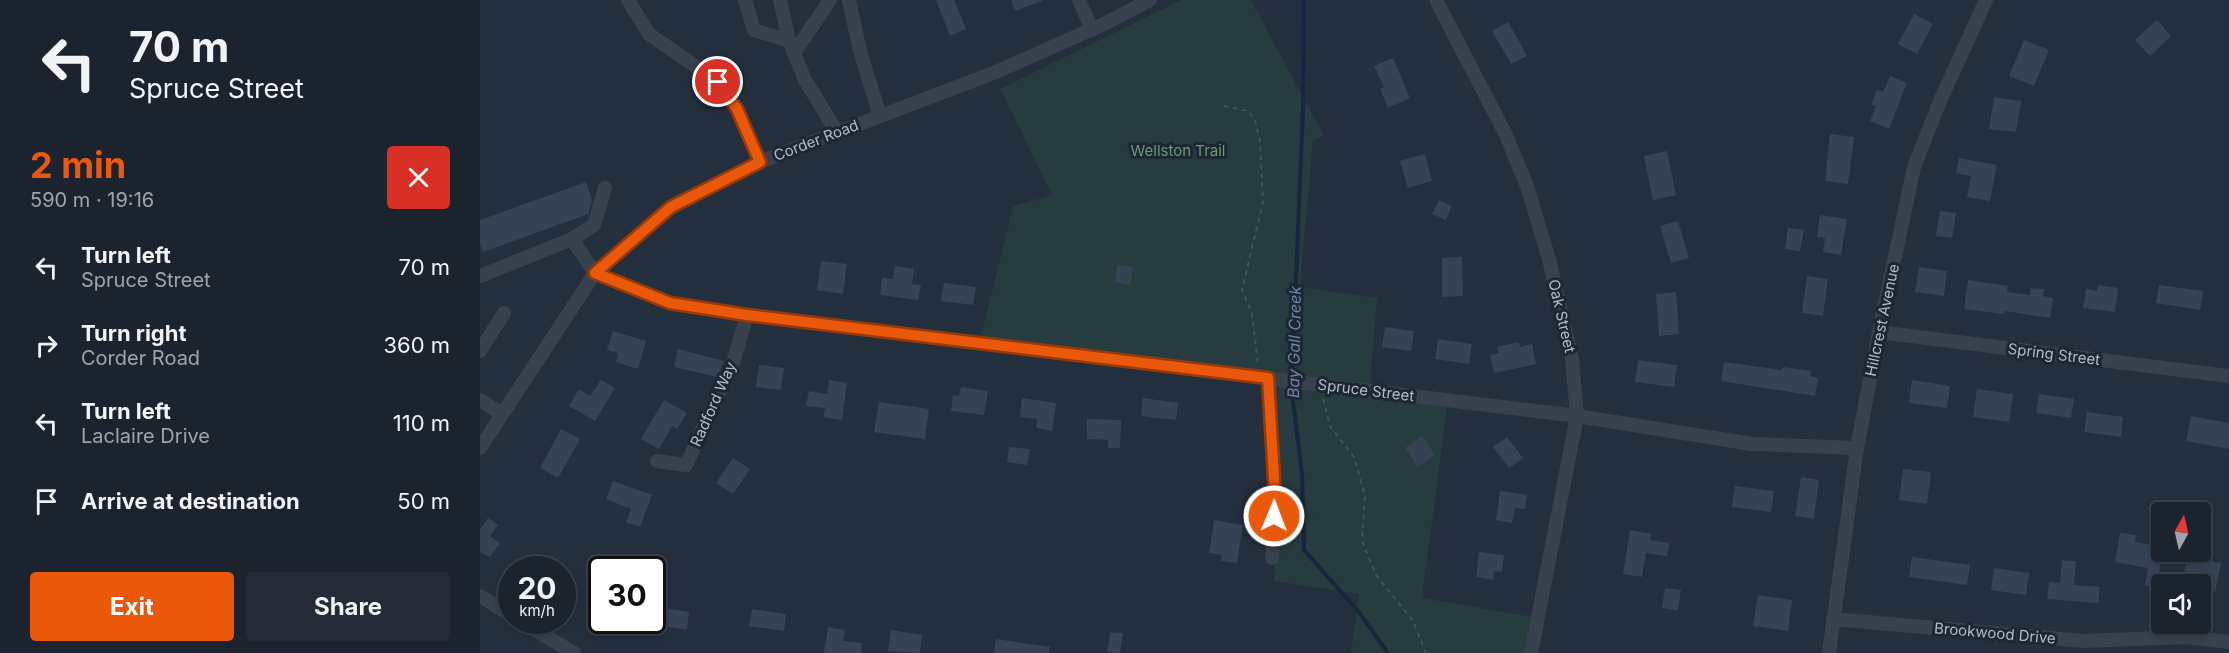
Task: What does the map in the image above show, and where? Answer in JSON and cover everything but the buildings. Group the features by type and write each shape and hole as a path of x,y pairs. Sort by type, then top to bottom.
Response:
{"street":[{"path":"628,0 649,34 718,82 737,109 760,162"},
{"path":"745,0 754,30 792,47"},
{"path":"780,0 792,47 806,80 837,132"},
{"path":"792,47 830,0"},
{"path":"848,0 880,116"},
{"path":"1079,0 1092,30"},
{"name":"Corder Road","path":"480,448 595,273 671,207 760,162 996,72 1092,30 1150,0"},
{"name":"Oak Street","path":"1436,0 1505,133 1527,186 1549,259 1572,359 1577,416 1532,653"},
{"name":"Hillcrest Avenue","path":"1829,653 1857,448 1878,332 1914,167 1940,101 1986,0"},
{"path":"480,276 572,239 594,225 605,188"},
{"path":"572,239 595,273"},
{"name":"Spruce Street","path":"595,273 670,303 747,315 1577,416 1752,444 1857,448"},
{"path":"480,351 504,313"},
{"name":"Radford Way","path":"657,461 686,465 733,363 747,315"},
{"name":"Spring Street","path":"1878,332 2229,376"},
{"path":"1268,378 1275,495 1272,558"},
{"path":"480,400 502,414"},
{"path":"480,596 498,607"},
{"name":"Brookwood Drive","path":"1833,619 2084,641 2186,637 2229,642"},
{"path":"542,634 574,653"}],"path":[{"path":"1224,106 1248,111 1256,120 1260,142 1263,202 1242,290 1252,313 1268,378"},
{"path":"1314,384 1330,426 1354,457 1365,496 1362,541 1376,574 1413,621 1426,653"}],"green space":[{"name":"Wellston Trail","path":"1181,0 1251,0 1324,136 1313,140 1300,287 1377,298 1370,384 981,336 1013,206 1052,195 1000,89"},
{"path":"1272,383 1447,407 1422,598 1533,617 1527,653 1351,653 1359,594 1274,581 1281,492"}],"waterway":[{"name":"Bay Gall Creek","path":"1292,377 1303,108 1304,0"},
{"name":"Bay Gall Creek","path":"1291,384 1302,474 1304,550 1358,611 1388,653"}],"route":[{"path":"718,82 737,109 760,162 671,207 595,273 670,303 747,315 1268,378 1275,495 1274,516"}]}
